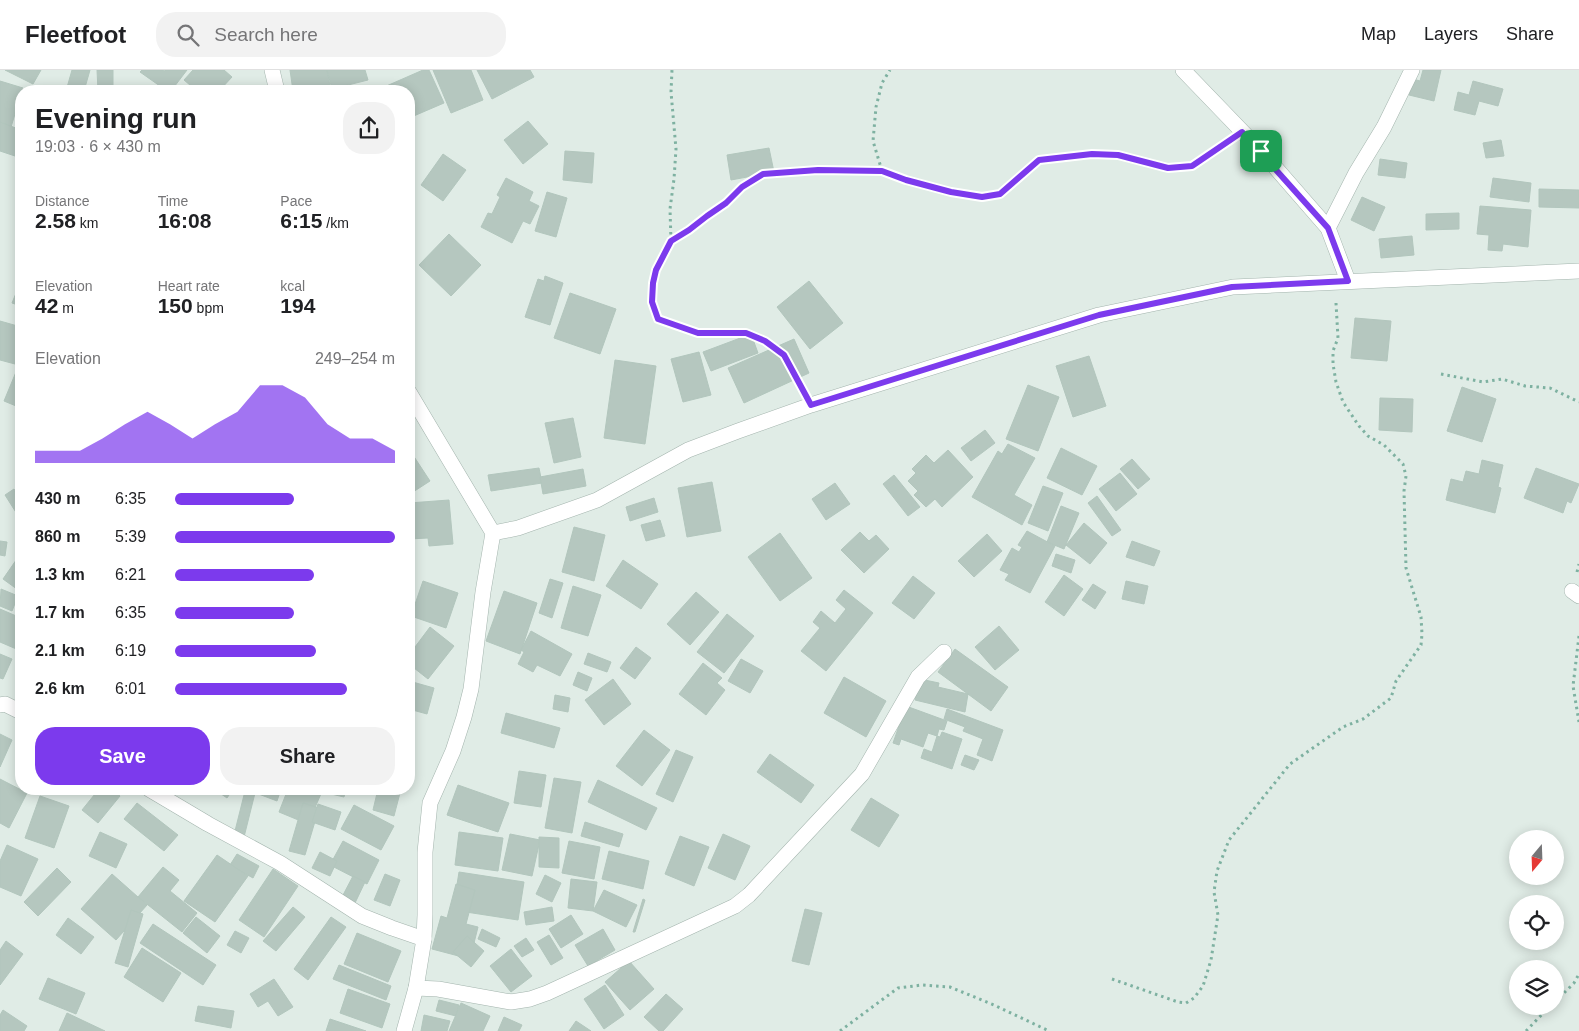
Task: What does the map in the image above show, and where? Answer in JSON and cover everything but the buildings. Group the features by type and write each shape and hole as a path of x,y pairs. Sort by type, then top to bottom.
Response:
{"street":[{"path":"272,70 276,85"},
{"path":"1183,70 1242,132 1328,228 1341,282"},
{"path":"1328,228 1356,173 1384,127 1412,70"},
{"path":"493,533 518,528 597,500 688,450 811,405 1099,315 1232,287 1579,271"},
{"path":"404,1031 416,988 424,939 425,852 430,803 453,751 471,689 483,592 493,533 415,402"},
{"path":"416,988 438,989 511,1002 530,999 547,993 736,906 749,895 862,774 918,677 944,652"},
{"path":"0,705 5,704 15,709"},
{"path":"159,795 280,863 362,916 424,939"}],"path":[{"path":"672,70 671,92 676,149 670,210 671,241 656,270 653,283 652,302 658,319 698,333 746,333 765,341 784,355 811,405"},
{"path":"882,171 873,141 876,107 882,83 890,70"},
{"path":"671,241 726,203 742,187 763,174 818,170 882,171 906,180 951,192 982,197 1000,194 1039,160 1092,154 1118,155 1168,168 1192,166 1242,132"},
{"path":"1112,979 1178,1002 1186,1003 1194,998 1203,986 1211,960 1218,915 1214,892 1217,871 1229,840 1290,764 1343,727 1363,719 1391,698 1396,681 1420,645 1422,634 1421,617 1406,568 1404,491 1406,476 1403,464 1384,445 1368,436 1359,426 1343,402 1336,382 1333,351 1338,338 1341,282"},
{"path":"1441,374 1483,382 1502,379 1525,386 1550,388 1579,402"},
{"path":"1579,636 1573,686 1579,722"},
{"path":"1564,993 1579,974"},
{"path":"840,1031 898,988 922,985 950,988 994,1004 1049,1031"},
{"path":"1526,1031 1541,1015"}],"route":[{"path":"1242,132 1261,151 1328,228 1348,281 1232,287 1099,315 811,405 784,355 765,341 746,333 698,333 671,325 658,319 652,302 656,270 671,241 726,203 742,187 763,174 818,170 882,171 906,180 951,192 982,197 1000,194 1039,160 1092,154 1118,155 1168,168 1192,166 1242,132"}]}
